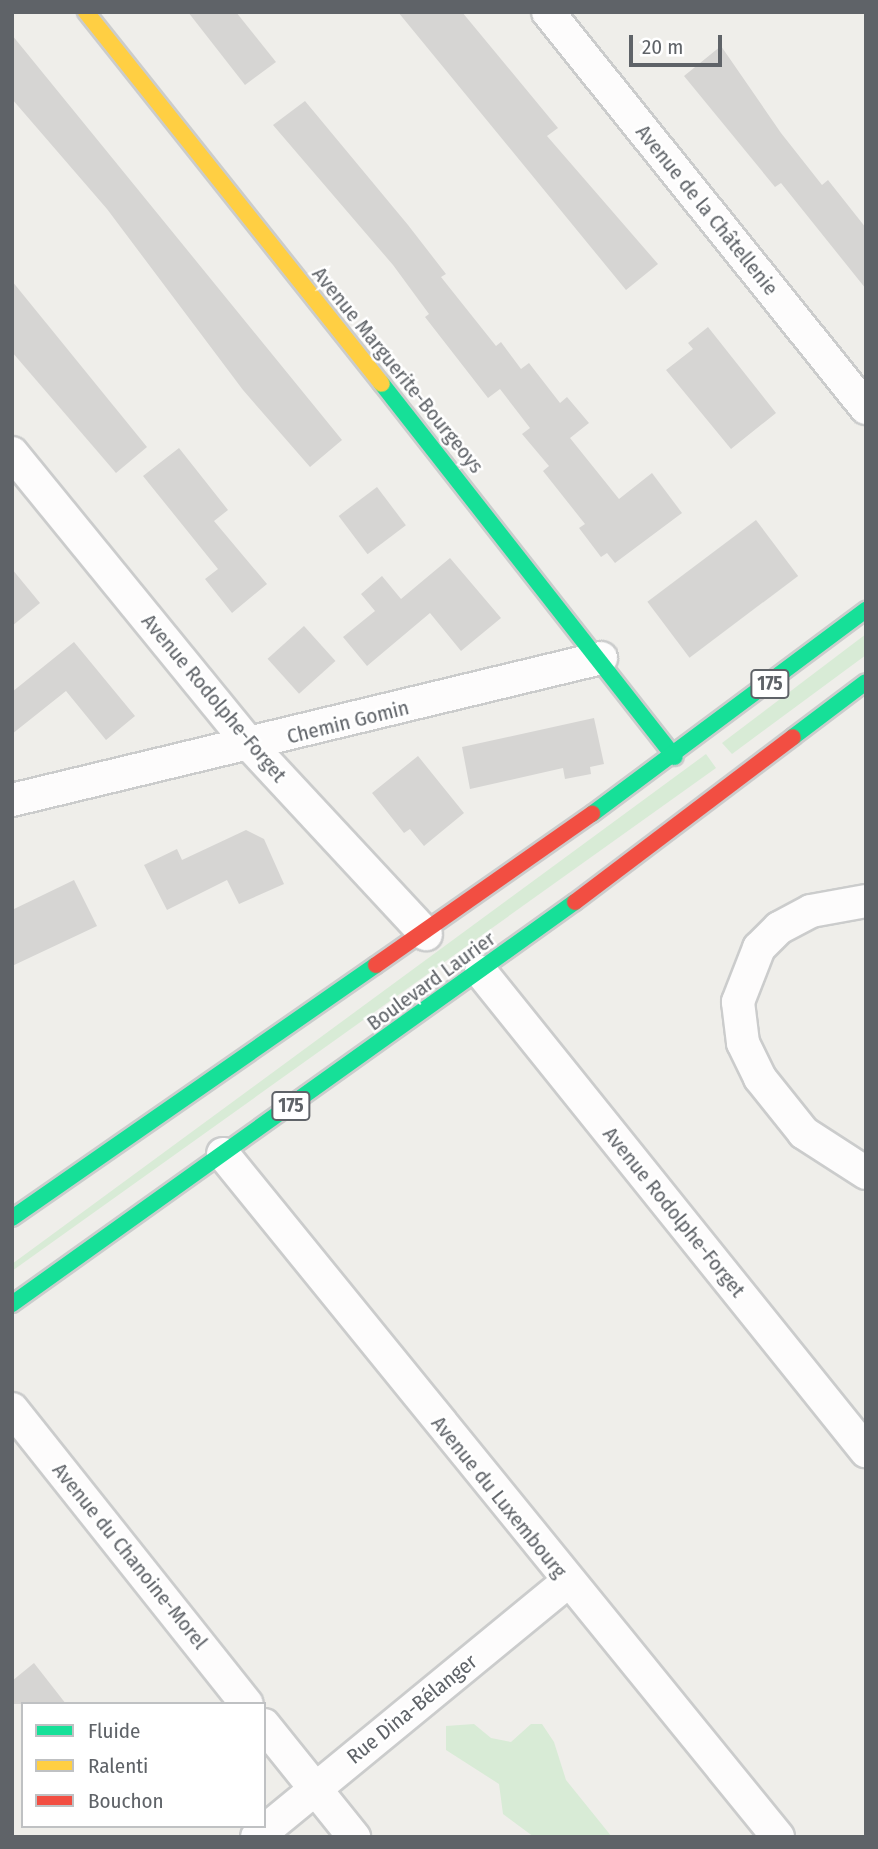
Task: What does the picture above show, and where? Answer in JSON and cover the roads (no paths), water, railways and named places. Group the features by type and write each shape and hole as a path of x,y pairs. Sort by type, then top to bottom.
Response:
{"main road":[{"name":"Avenue Marguerite-Bourgeoys","path":"86,12 601,658 674,757"},
{"name":"Boulevard Laurier","path":"12,1218 426,934 674,757 866,610"},
{"name":"Boulevard Laurier","path":"12,1304 481,972 866,682"}],"street":[{"name":"Avenue de la Châtellenie","path":"548,12 866,408"},
{"name":"Avenue Rodolphe-Forget","path":"12,453 251,746 426,934"},
{"name":"Chemin Gomin","path":"12,800 251,746 601,658"},
{"path":"866,901 811,911 779,928 759,948 738,1002 743,1043 760,1078 804,1133 866,1173"},
{"name":"Avenue Rodolphe-Forget","path":"481,972 866,1451"},
{"name":"Avenue du Luxembourg","path":"223,1154 567,1581 778,1837"},
{"name":"Avenue du Chanoine-Morel","path":"12,1409 245,1702"},
{"name":"Rue Dina-Bélanger","path":"257,1837 567,1581"},
{"path":"266,1727 354,1837"}]}
